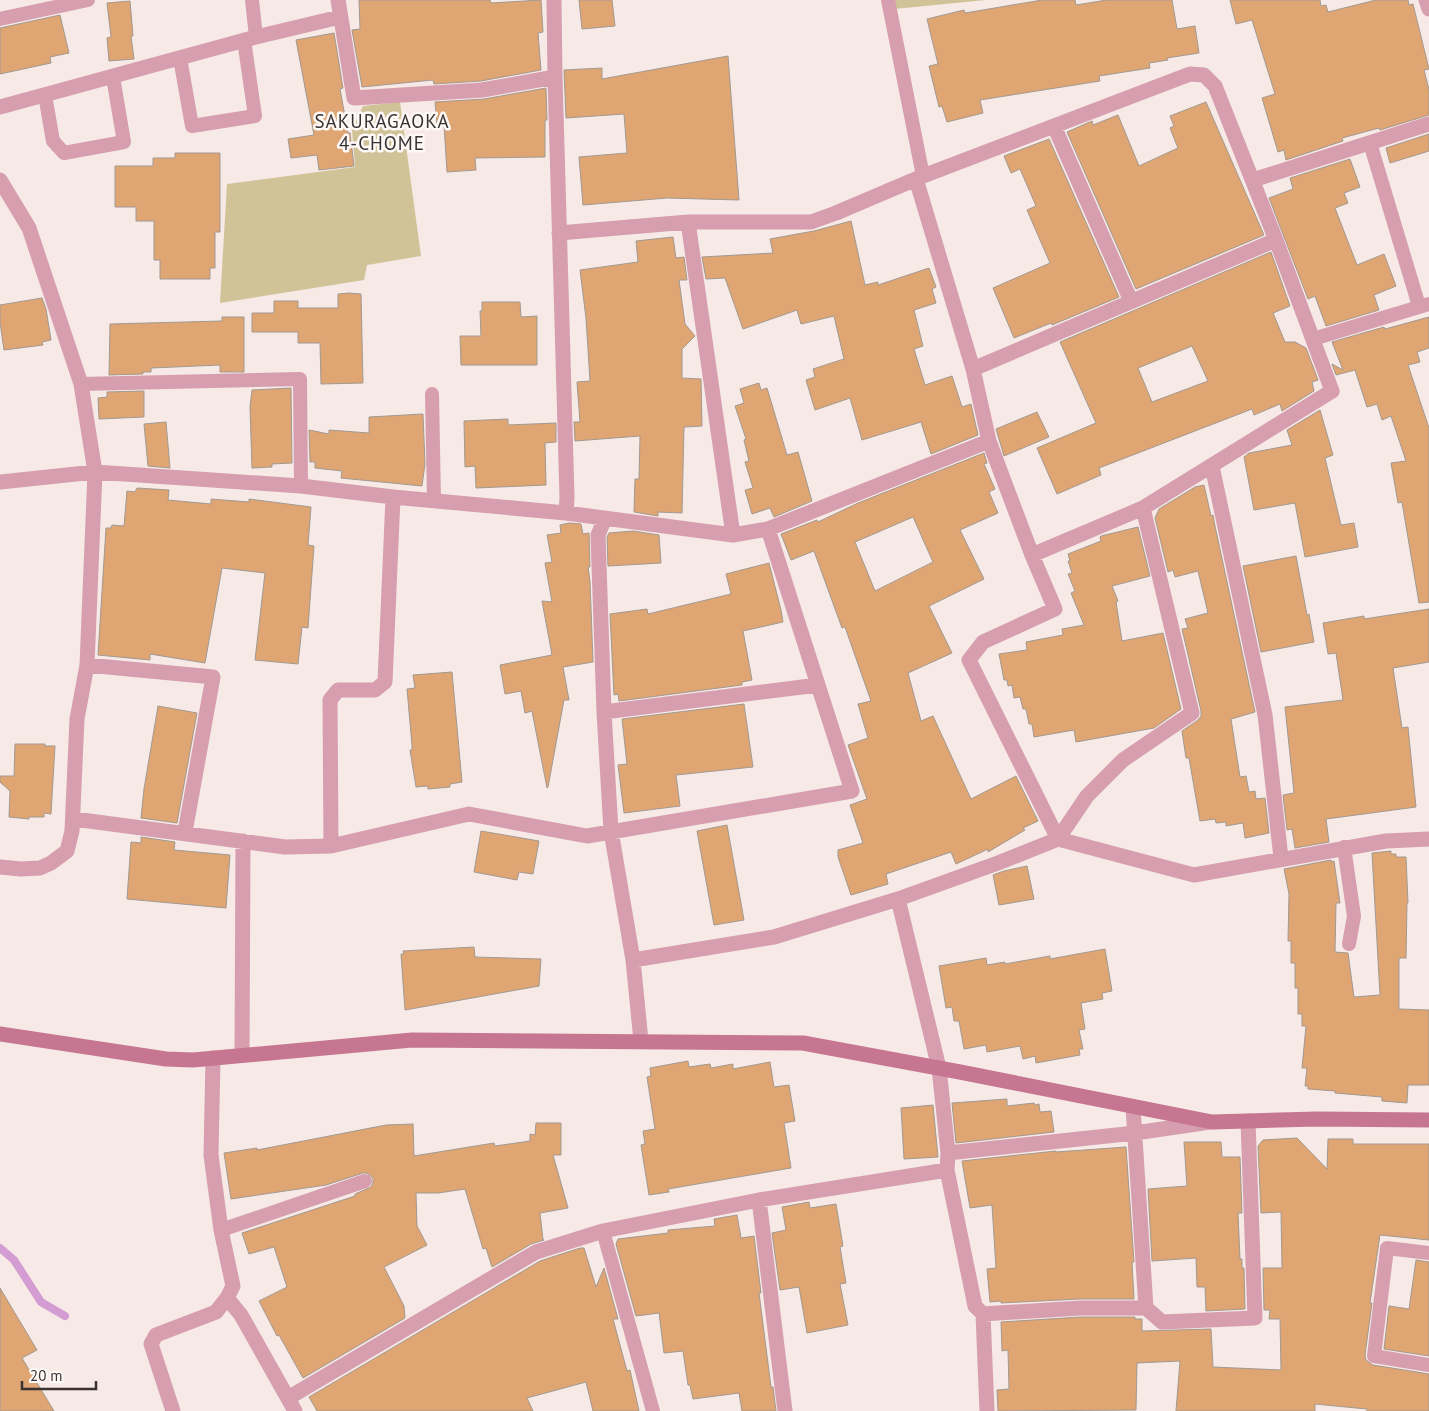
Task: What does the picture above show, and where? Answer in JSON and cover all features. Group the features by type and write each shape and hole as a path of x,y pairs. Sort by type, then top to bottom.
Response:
{"street":[{"path":"338,0 354,98 482,90 554,77"},
{"path":"554,0 554,77 566,513"},
{"path":"1426,0 1429,9"},
{"path":"0,107 250,38 340,17"},
{"path":"559,233 688,222 811,222 1190,74 1204,75 1215,86 1253,180 1332,391 1143,508 1032,555"},
{"path":"1253,180 1429,124"},
{"path":"1054,126 1131,301"},
{"path":"920,178 972,369 989,441 1032,555 1055,609 983,642 969,660 1058,839 1194,875 1344,847 1386,841 1429,839"},
{"path":"0,180 29,228 81,384 95,472 87,665 77,719 72,831 66,851 51,863 40,868 21,869 0,866"},
{"path":"688,222 734,534"},
{"path":"972,369 1276,240"},
{"path":"0,482 95,472 301,486 393,498 566,513 734,534 768,529 989,441"},
{"path":"1212,466 1265,715 1282,858"},
{"path":"331,846 330,700 338,690 376,690 385,682 393,498"},
{"path":"633,960 774,937 898,899 1058,839 1087,796 1123,760 1192,713 1143,508"},
{"path":"605,518 598,535 604,712 611,831 633,960 641,1041"},
{"path":"74,819 185,832 285,847 331,846 469,814 587,836 852,792 768,529"},
{"path":"87,665 212,677 185,832"},
{"path":"604,712 818,685"},
{"path":"242,1055 243,841"},
{"path":"898,899 939,1068 948,1153 947,1170 975,1306 983,1314 987,1411"},
{"path":"0,1034 166,1059 193,1060 412,1040 804,1043 1212,1122"},
{"path":"173,1411 151,1344 156,1335 216,1312 227,1298 233,1286 221,1230 211,1155 213,1058"},
{"path":"1133,1107 1146,1308"},
{"path":"948,1153 1135,1133 1212,1122 1317,1119 1429,1120"},
{"path":"983,1314 1081,1308 1146,1308 1162,1322 1255,1318 1248,1121"},
{"path":"227,1298 241,1315 291,1404 536,1252 603,1231 759,1200 947,1170"},
{"path":"759,1200 785,1411"}],"lane":[{"path":"0,19 88,0"},
{"path":"180,58 192,126 255,116 250,38 252,0"},
{"path":"888,0 920,178"},
{"path":"45,95 53,141 64,153 124,142 113,76"},
{"path":"1312,339 1424,305 1370,143"},
{"path":"81,384 300,379 301,486"},
{"path":"432,394 434,501"},
{"path":"1344,847 1354,916 1349,944"},
{"path":"221,1230 365,1181"},
{"path":"603,1231 653,1411"},
{"path":"1429,1253 1387,1248 1374,1356 1429,1365"}],"shaded area":[{"path":"892,0 986,0 894,9"},
{"path":"400,102 421,256 367,265 364,280 220,303 227,184 355,167 352,129 363,106"}],"building":[{"path":"359,0 490,0 491,3 541,0 543,32 538,33 541,70 481,81 434,84 433,80 362,87 352,30 360,29"},
{"path":"579,0 612,0 615,26 582,29"},
{"path":"1042,0 1075,0 1076,5 1107,0 1172,0 1177,29 1195,26 1199,53 1149,63 1150,68 1099,76 1100,81 980,100 983,113 947,122 942,106 939,107 929,66 938,64 927,19 964,10 965,13"},
{"path":"1230,0 1320,0 1321,6 1326,5 1328,12 1376,0 1408,0 1409,5 1413,4 1429,69 1424,70 1429,90 1429,115 1380,130 1379,128 1342,138 1343,141 1286,160 1284,150 1278,152 1262,98 1275,94 1252,20 1236,24"},
{"path":"130,1 134,59 109,61 107,38 111,37 107,3"},
{"path":"60,15 69,53 50,57 51,63 0,74 0,28"},
{"path":"334,33 343,88 340,89 348,133 350,133 354,166 319,170 317,155 291,158 288,139 314,135 296,40"},
{"path":"728,56 739,200 667,198 583,205 579,157 627,153 624,114 566,118 564,70 602,68 602,79"},
{"path":"546,88 545,157 475,158 476,170 447,172 444,125 437,125 435,102 484,99"},
{"path":"1206,102 1264,235 1136,289 1067,132 1092,121 1093,125 1118,115 1139,166 1178,148 1170,128 1174,126 1170,116"},
{"path":"1429,134 1429,151 1390,163 1386,148"},
{"path":"1049,139 1119,297 1052,325 1051,323 1014,338 993,288 1050,263 1027,210 1036,206 1020,169 1011,173 1004,156"},
{"path":"175,153 220,153 220,232 215,232 215,268 210,268 210,279 160,279 160,260 154,260 154,221 136,221 136,207 115,207 115,166 153,166 153,158 175,158"},
{"path":"1350,159 1360,187 1344,193 1348,203 1335,208 1357,265 1384,254 1396,286 1374,295 1379,310 1326,326 1315,296 1308,299 1269,198 1293,189 1290,178"},
{"path":"851,221 865,285 878,282 878,285 929,268 936,287 932,289 936,303 914,310 923,346 914,349 925,385 952,376 962,407 971,404 978,435 931,454 921,422 862,440 850,398 815,410 806,380 815,377 813,369 844,359 834,316 801,324 797,310 743,329 725,278 706,279 702,257 773,253 770,239 814,231"},
{"path":"673,237 676,258 684,257 687,280 679,280 685,324 695,336 682,349 682,378 701,379 702,426 684,427 682,513 658,512 658,516 634,512 635,479 639,479 640,436 575,441 574,422 580,422 577,382 590,381 586,318 580,270 638,262 636,241"},
{"path":"1271,252 1290,306 1273,313 1285,342 1295,342 1306,348 1318,380 1312,382 1314,391 1282,411 1280,404 1254,415 1252,409 1099,468 1101,475 1057,494 1037,448 1096,423 1060,342","holes":["1192,346 1208,381 1152,402 1138,368"]},
{"path":"338,294 361,294 363,383 321,384 320,343 298,343 298,332 252,332 252,313 274,313 274,301 298,301 298,308 338,308"},
{"path":"42,298 46,309 51,340 42,342 43,345 4,350 0,322 0,305"},
{"path":"482,302 520,302 521,317 537,316 537,365 461,365 460,336 481,336 480,311 482,311"},
{"path":"222,317 244,317 244,372 220,372 220,365 151,368 151,372 143,372 143,374 109,375 110,324 222,321"},
{"path":"1429,317 1429,348 1417,352 1420,362 1408,365 1429,428 1429,602 1419,603 1402,502 1398,503 1391,463 1406,461 1391,416 1382,420 1377,404 1367,407 1355,370 1336,375 1332,364 1343,370 1332,342 1384,327 1385,329"},
{"path":"759,383 761,390 767,388 787,455 798,452 812,501 774,517 770,508 752,514 745,490 753,488 745,462 749,461 744,440 746,439 735,406 744,403 740,389"},
{"path":"291,388 292,463 252,468 250,407 252,390"},
{"path":"144,391 144,417 99,419 98,398 107,397 107,392"},
{"path":"1320,410 1333,455 1325,458 1341,525 1354,523 1358,547 1305,557 1295,503 1254,510 1244,457 1249,453 1292,445 1287,430"},
{"path":"1037,412 1049,437 1004,456 996,429"},
{"path":"423,414 425,464 422,486 341,478 342,471 315,468 315,462 310,462 309,430 329,434 329,430 369,433 369,417"},
{"path":"508,419 508,425 556,423 556,442 545,443 546,485 476,488 475,466 465,467 464,421"},
{"path":"166,422 170,468 148,466 144,424"},
{"path":"984,453 987,463 984,464 995,489 989,492 998,513 960,530 984,579 929,606 952,653 908,673 921,721 933,716 971,799 1016,776 1038,821 1023,828 1025,830 988,852 988,849 956,864 951,852 886,874 888,884 851,895 838,857 838,850 863,843 850,805 867,799 848,745 868,738 858,704 871,701 845,627 842,628 814,551 791,560 781,534 817,520 818,522 858,503","holes":["913,517 933,562 875,591 855,542"]},
{"path":"1204,485 1211,516 1213,515 1255,712 1231,719 1240,777 1246,776 1249,792 1255,791 1256,799 1265,798 1269,833 1245,838 1243,823 1226,826 1226,822 1216,823 1215,819 1200,821 1189,758 1186,758 1182,731 1198,720 1201,716 1201,711 1182,629 1188,628 1185,619 1208,613 1198,571 1175,577 1173,570 1168,572 1155,518 1159,509 1195,487"},
{"path":"137,488 169,490 168,500 211,504 211,499 249,502 249,499 311,507 308,545 314,546 308,628 302,627 298,664 255,660 265,573 222,568 205,663 150,654 150,660 98,655 106,528 111,528 112,525 124,526 127,491 135,492"},
{"path":"569,523 581,524 583,534 589,533 590,567 588,567 593,662 563,667 569,700 564,700 547,788 532,711 525,713 521,691 505,694 500,665 552,655 542,601 552,602 545,563 552,562 547,535 561,533 560,525"},
{"path":"1138,527 1150,576 1112,586 1118,601 1116,602 1122,641 1163,633 1181,709 1154,728 1076,742 1074,730 1034,737 1032,724 1029,724 1026,709 1023,709 1020,697 1014,698 1012,685 1008,686 1007,680 1004,680 999,654 1027,650 1026,642 1063,635 1062,629 1084,625 1071,593 1075,591 1068,574 1072,573 1068,554 1101,541 1101,536"},
{"path":"633,531 659,535 661,563 608,566 607,537 609,533"},
{"path":"1296,556 1314,642 1261,652 1243,566"},
{"path":"769,563 783,622 743,631 752,680 742,682 742,685 619,701 618,694 614,695 610,614 647,609 648,614 731,594 726,574"},
{"path":"1429,609 1429,662 1393,668 1402,728 1408,727 1416,807 1326,819 1329,842 1295,848 1292,829 1287,830 1283,795 1294,793 1285,707 1343,700 1336,653 1328,654 1323,623 1364,616 1364,619"},
{"path":"452,672 462,782 450,784 450,787 428,789 428,786 416,787 410,750 412,750 412,745 407,689 415,688 413,675"},
{"path":"744,704 753,767 676,775 680,806 624,813 618,765 627,764 622,719"},
{"path":"158,706 197,713 177,823 141,818"},
{"path":"15,744 55,746 51,814 44,813 44,817 29,817 29,819 9,817 10,791 0,782 0,776 14,776"},
{"path":"727,825 744,920 714,925 697,831"},
{"path":"481,831 539,841 533,874 519,872 517,880 474,872"},
{"path":"141,837 175,842 174,850 230,855 226,908 127,899 131,842 141,843"},
{"path":"1391,851 1391,854 1396,854 1396,857 1406,857 1408,903 1406,958 1399,958 1399,1009 1429,1010 1429,1085 1408,1085 1407,1103 1382,1101 1382,1097 1308,1089 1308,1086 1305,1086 1307,1068 1302,1068 1306,1026 1302,1026 1302,1014 1298,1014 1298,988 1295,988 1295,963 1291,963 1291,941 1288,941 1289,894 1284,869 1334,861 1340,903 1336,903 1335,952 1348,953 1354,997 1380,995 1372,853"},
{"path":"1027,866 1034,899 999,905 993,875"},
{"path":"474,947 475,957 541,959 539,986 405,1010 401,954 404,954 403,951"},
{"path":"1105,949 1112,991 1102,993 1103,999 1081,1003 1085,1029 1079,1030 1083,1049 1079,1049 1080,1055 1036,1063 1035,1056 1023,1059 1020,1046 987,1052 986,1045 964,1049 959,1021 954,1021 952,1007 946,1008 939,966 986,958 987,965 1005,962 1005,964 1050,956 1050,959"},
{"path":"688,1061 689,1067 710,1064 711,1068 733,1064 733,1069 770,1062 774,1087 789,1085 795,1121 784,1123 791,1168 668,1189 669,1192 649,1195 641,1145 645,1144 643,1131 655,1129 647,1077 651,1076 650,1068"},
{"path":"1007,1099 1007,1106 1034,1103 1035,1105 1039,1104 1040,1112 1051,1111 1054,1132 956,1143 952,1103"},
{"path":"933,1105 938,1157 904,1159 901,1108"},
{"path":"536,1123 561,1123 561,1155 553,1155 568,1208 540,1213 544,1240 531,1244 492,1267 486,1248 483,1249 465,1189 438,1193 416,1193 417,1226 427,1245 384,1267 404,1306 405,1318 303,1378 279,1335 277,1336 259,1301 287,1287 274,1247 249,1254 242,1233 355,1196 355,1194 371,1187 373,1178 367,1173 363,1173 326,1185 231,1199 224,1153 257,1148 257,1150 386,1125 413,1124 414,1156 494,1143 495,1146 530,1141 530,1134 535,1135"},
{"path":"1297,1138 1327,1169 1328,1139 1353,1139 1353,1144 1429,1144 1429,1240 1380,1235 1365,1355 1366,1360 1373,1365 1429,1374 1429,1411 1367,1411 1367,1409 1315,1404 1315,1411 1176,1411 1180,1361 1137,1363 1136,1410 998,1411 997,1390 1009,1389 1008,1350 1002,1351 1001,1322 1081,1317 1135,1317 1135,1319 1142,1319 1142,1331 1211,1329 1213,1367 1281,1370 1280,1319 1269,1319 1270,1310 1264,1310 1263,1268 1282,1268 1281,1212 1261,1213 1258,1146 1263,1140"},
{"path":"1184,1142 1221,1142 1222,1157 1240,1157 1242,1213 1238,1213 1240,1259 1242,1259 1242,1268 1244,1268 1245,1309 1206,1311 1205,1287 1197,1287 1196,1258 1152,1261 1148,1189 1187,1186"},
{"path":"1126,1147 1134,1262 1132,1262 1134,1299 990,1302 987,1269 996,1268 992,1205 970,1208 962,1161 1056,1151"},
{"path":"809,1202 810,1208 836,1204 843,1246 840,1247 846,1283 840,1284 848,1325 807,1333 799,1287 780,1290 772,1233 786,1230 782,1207"},
{"path":"737,1215 741,1238 754,1236 761,1293 759,1293 771,1387 773,1387 776,1411 742,1411 739,1393 693,1399 690,1385 688,1385 683,1351 664,1353 659,1313 636,1316 616,1244 618,1239 668,1233 668,1230 715,1226 714,1219"},
{"path":"584,1248 596,1287 604,1268 618,1319 613,1319 627,1371 630,1370 639,1411 593,1411 586,1382 527,1398 533,1411 317,1411 309,1397 540,1261"},
{"path":"1416,1260 1429,1262 1429,1356 1384,1349 1389,1306 1409,1309"},
{"path":"0,1288 37,1350 22,1358 54,1411 0,1411"}],"waterway":[{"path":"0,1248 14,1260 41,1302 65,1316"}],"district":[{"name":"SAKURAGAOKA 4-CHOME","path":"382,132"}]}
